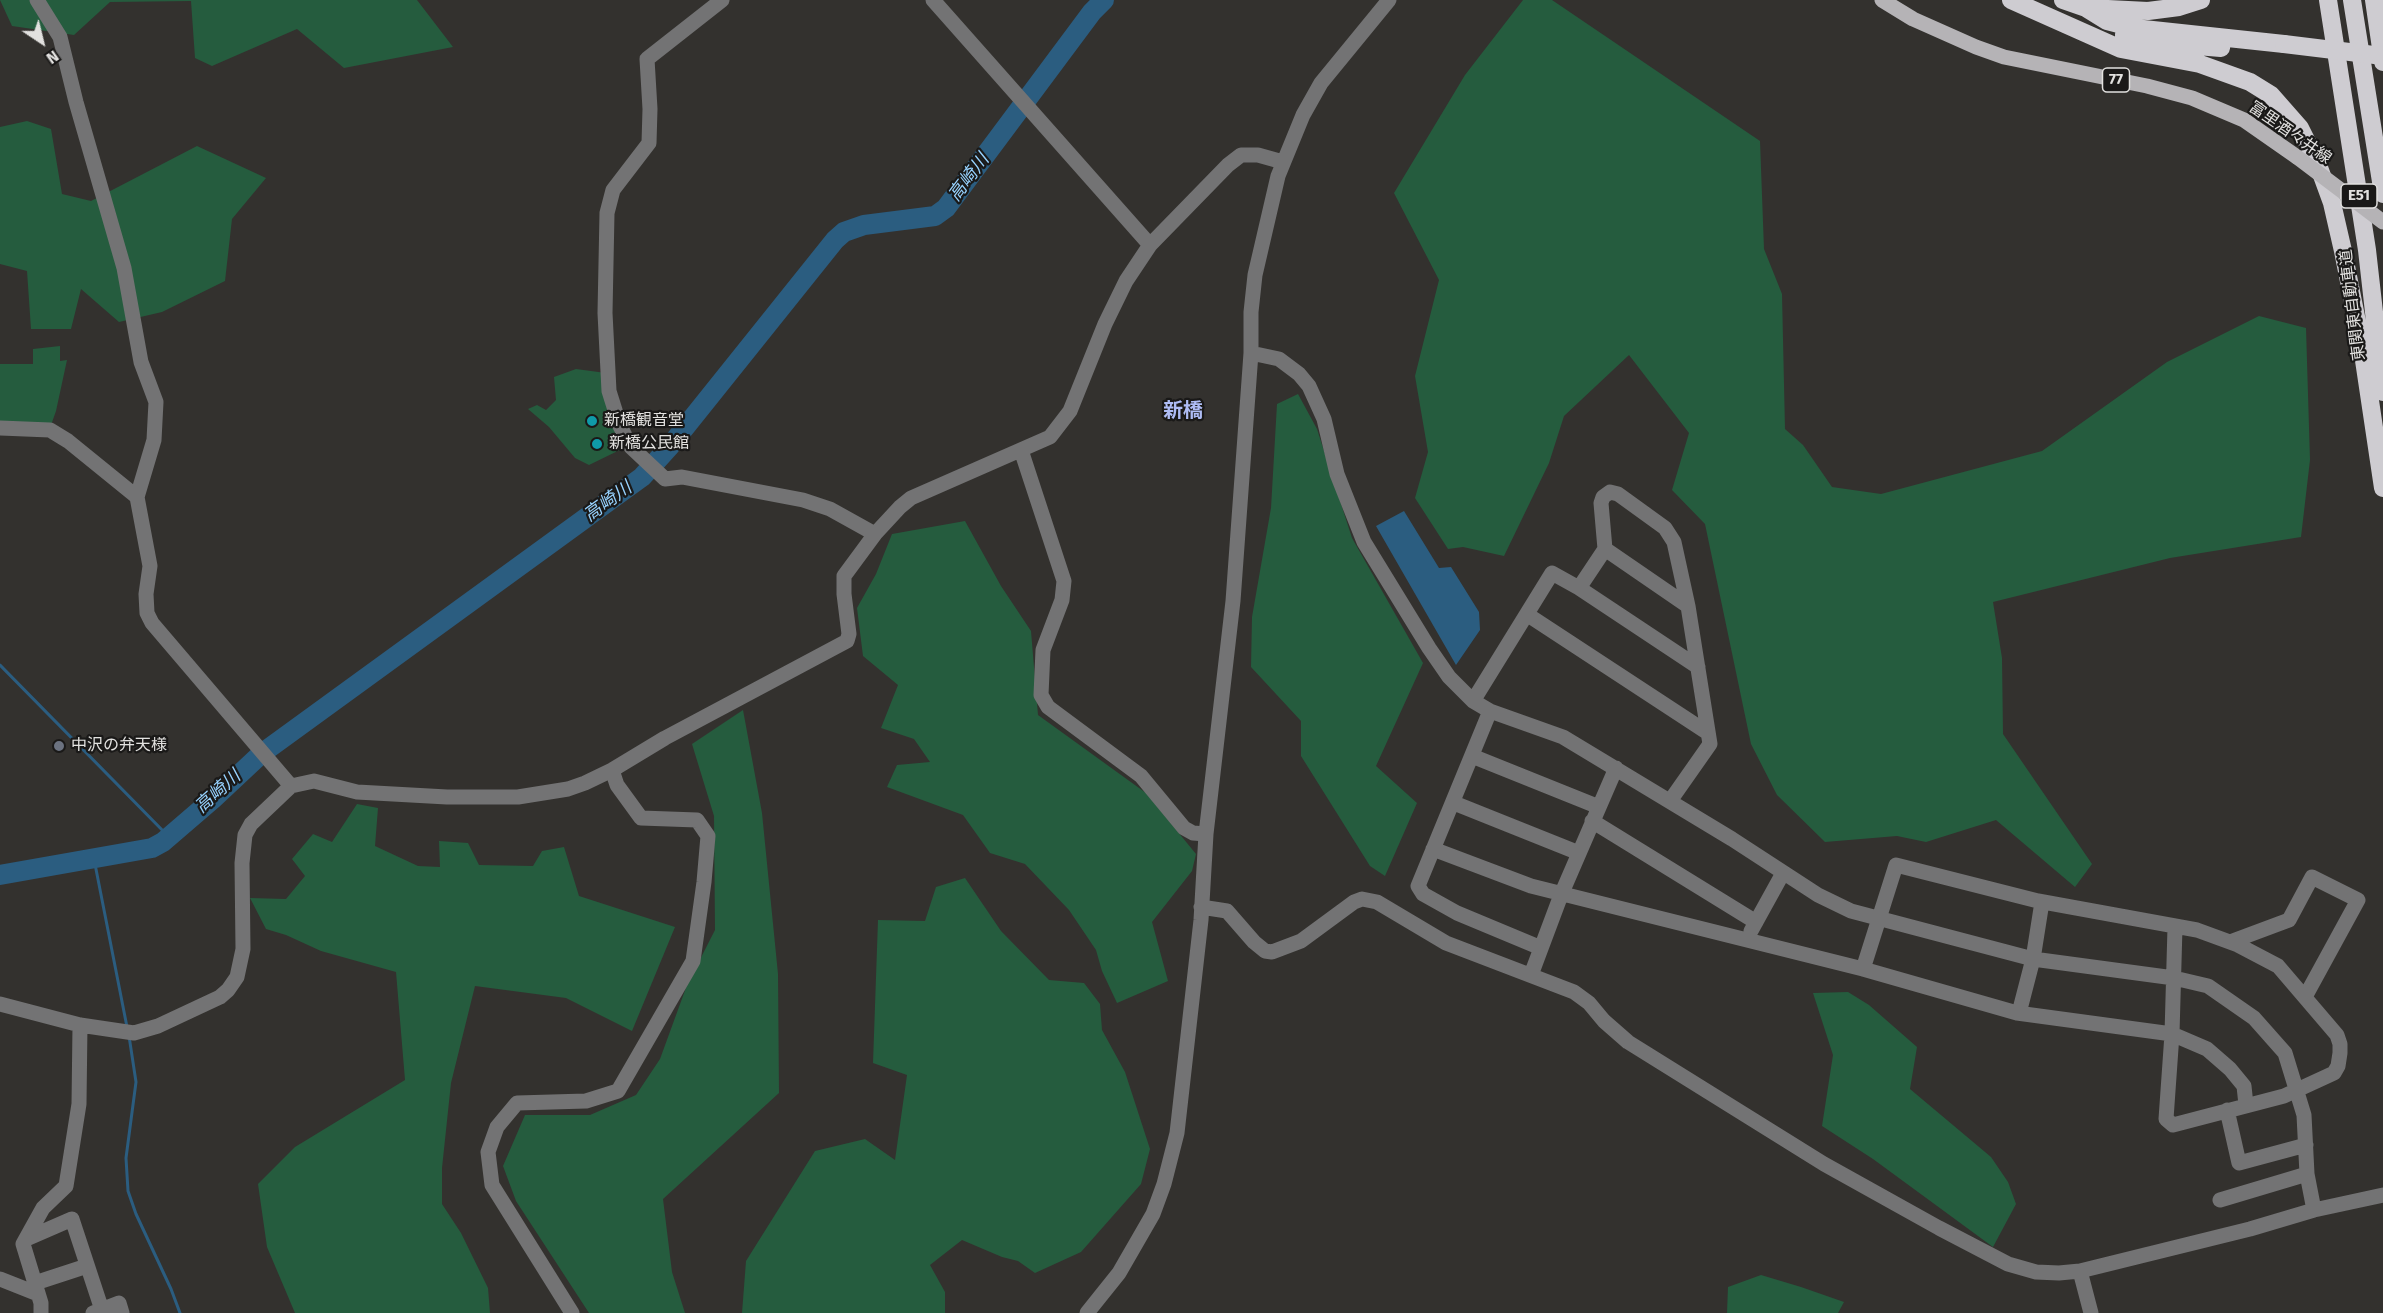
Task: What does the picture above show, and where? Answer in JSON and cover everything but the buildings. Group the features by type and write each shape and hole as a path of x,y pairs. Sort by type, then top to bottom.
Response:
{"highway":[{"path":"2011,0 2121,49 2200,64 2250,82 2271,95 2300,128 2324,182 2343,251 2362,347 2383,488"},
{"path":"2063,0 2086,8 2107,21 2134,28 2383,63 2374,0"},
{"path":"2086,8 2148,11 2179,7 2201,0"},
{"name":"東関東自動車道","path":"2328,0 2365,238 2383,392"},
{"name":"E51","path":"2352,0 2383,194"},
{"path":"2076,28 2108,31 2149,42 2383,56"}],"main road":[{"name":"富里酒々井線","path":"1882,0 1903,14 1966,43 2004,57 2147,86 2192,98 2244,120 2383,222"},
{"name":"富里酒々井線","path":"1895,0 1925,24"}],"street":[{"path":"37,0 60,37 76,102 124,268 141,362 156,402 154,440 137,497 150,566 147,613 152,623 291,786"},
{"path":"722,0 647,59 650,109 649,143 613,190 607,213 604,313 609,391 620,426 631,447 665,479 682,477 803,500 830,509 875,534"},
{"path":"933,0 1150,245"},
{"path":"1087,1313 1119,1274 1153,1214 1164,1184 1177,1133 1202,907 1206,834 1233,601 1255,275 1283,162 1303,115 1321,83 1389,0"},
{"path":"0,1004 80,1025 134,1033 158,1026 200,1007 228,990 237,977 243,949 242,863 245,835 250,824 291,786 314,782 357,792 447,797 518,797 568,789 612,770 665,738 847,642 849,634 844,576 875,534 911,498 1050,437 1070,411 1109,315 1126,281 1150,245 1228,165 1241,155 1258,154 1283,162"},
{"path":"1251,353 1279,359 1299,374 1309,386 1324,419 1337,474 1364,542 1429,648 1449,677 1473,701 1490,711 1563,737 1670,801 1818,895 1851,911 2033,959 2174,978 2208,986 2254,1018 2285,1053 2304,1115 2307,1174 2314,1210"},
{"path":"0,428 50,430 68,441 137,497"},
{"path":"1021,450 1064,581 1062,600 1043,650 1041,695 1048,707 1141,776 1184,828 1193,833 1206,834"},
{"path":"1579,588 1605,549 1601,503 1606,493 1618,494 1665,528 1674,542 1688,606 1710,744 1670,801"},
{"path":"1605,549 1688,606"},
{"path":"1473,701 1552,573 1579,588 1698,667"},
{"path":"1528,615 1708,733"},
{"path":"1490,711 1418,886 1423,894 1457,913 1541,948"},
{"path":"1472,756 1599,807"},
{"path":"1531,975 1561,895 1616,768"},
{"path":"572,1313 492,1185 488,1152 497,1127 517,1103 586,1101 618,1091 693,961 708,836 698,820 641,818 616,785 612,770"},
{"path":"1454,802 1579,853"},
{"path":"1592,821 1756,922"},
{"path":"1433,849 1561,895 1863,969 2019,1013 2172,1034 2207,1049 2230,1069 2244,1086 2246,1105"},
{"path":"1863,969 1896,865 2042,902 2197,930 2230,942 2278,966 2337,1035 2340,1053 2338,1066 2334,1073 2298,1092 2173,1125 2166,1119 2172,1034 2175,927"},
{"path":"1746,940 1783,873"},
{"path":"2230,942 2289,920 2312,877 2358,900 2305,997"},
{"path":"1202,907 1227,911 1254,942 1265,951 1272,952 1301,941 1354,902 1367,899 1377,902 1446,943 1583,997 1612,1029 1628,1042 1824,1164 2008,1264 2036,1272 2080,1271 2250,1229 2314,1210 2383,1196"},
{"path":"2019,1013 2033,959 2042,902"},
{"path":"41,1313 37,1288 23,1244 43,1208 66,1186 79,1104 80,1025"},
{"path":"2227,1110 2239,1163 2306,1145"},
{"path":"2220,1200 2307,1174"},
{"path":"26,1239 72,1219 98,1311 120,1304 122,1313"},
{"path":"0,1280 37,1288 87,1266"},
{"path":"2080,1271 2091,1313"}],"green space":[{"path":"0,0 417,0 453,47 344,68 297,29 212,66 195,58 191,1 110,2 74,35 12,26"},
{"path":"1523,0 1552,0 1760,141 1764,249 1782,294 1785,429 1803,445 1832,487 1881,494 2042,451 2167,362 2259,316 2306,328 2310,460 2301,537 2170,558 1993,602 2002,658 2003,734 2092,864 2075,887 1996,820 1926,842 1897,836 1825,842 1777,795 1751,744 1705,524 1672,490 1689,433 1629,355 1564,416 1549,463 1504,556 1463,547 1448,549 1415,498 1428,452 1415,376 1439,280 1394,193 1465,75"},
{"path":"27,121 51,129 62,194 91,201 197,146 266,178 232,219 225,281 162,312 119,322 81,289 71,329 31,329 27,271 0,264 0,127"},
{"path":"60,346 60,361 67,360 50,428 0,428 0,364 33,364 33,349"},
{"path":"576,369 606,373 628,446 589,465 575,458 549,427 528,409 537,405 546,410 556,400 554,377"},
{"path":"1298,394 1317,429 1352,538 1423,663 1376,766 1417,803 1385,876 1370,866 1301,756 1301,721 1251,667 1252,617 1271,508 1277,404"},
{"path":"965,521 1001,586 1031,631 1038,715 1146,793 1196,854 1192,871 1152,922 1168,981 1117,1003 1102,971 1096,950 1069,910 1025,864 990,853 963,815 887,787 897,765 930,762 914,739 881,728 898,685 863,656 857,608 876,574 892,534"},
{"path":"743,710 762,813 778,974 779,1093 663,1199 672,1272 685,1313 589,1313 516,1201 503,1166 525,1115 590,1115 636,1095 660,1059 687,985 715,930 714,816 692,744"},
{"path":"357,804 378,808 375,846 418,866 440,867 439,841 468,843 479,865 533,866 542,851 564,847 579,896 675,927 632,1031 566,998 475,986 451,1083 442,1168 442,1204 461,1233 488,1288 490,1313 295,1313 267,1247 258,1184 295,1147 405,1080 396,972 321,951 286,935 266,929 250,898 286,899 305,876 292,859 313,834 332,842"},
{"path":"965,878 1001,931 1049,980 1084,983 1100,1004 1102,1030 1125,1072 1150,1149 1141,1184 1081,1252 1035,1273 1018,1261 1002,1257 962,1240 930,1265 945,1292 945,1313 742,1313 746,1261 815,1151 865,1139 895,1160 907,1075 873,1063 878,920 925,921 936,887"},
{"path":"1848,992 1869,1005 1917,1047 1910,1089 1991,1157 2008,1182 2016,1204 1993,1247 1873,1159 1822,1126 1833,1055 1813,993"},
{"path":"1761,1275 1844,1302 1838,1313 1727,1313 1728,1287"}],"water":[{"path":"1404,511 1439,568 1451,567 1479,612 1480,630 1456,665 1376,526"}],"waterway":[{"name":"高崎川","path":"0,875 152,848 163,842 261,754 642,477 670,446 835,240 844,232 864,225 935,216 946,208 1092,12 1104,0"},
{"path":"0,665 169,837"},
{"path":"94,859 127,1027"},
{"path":"129,1036 136,1082 126,1158 128,1191 180,1313"}],"place":[{"name":"新橋観音堂","path":"592,421"},
{"name":"新橋公民館","path":"597,444"},
{"name":"中沢の弁天様","path":"59,746"}],"district":[{"name":"新橋","path":"1183,411"}]}
